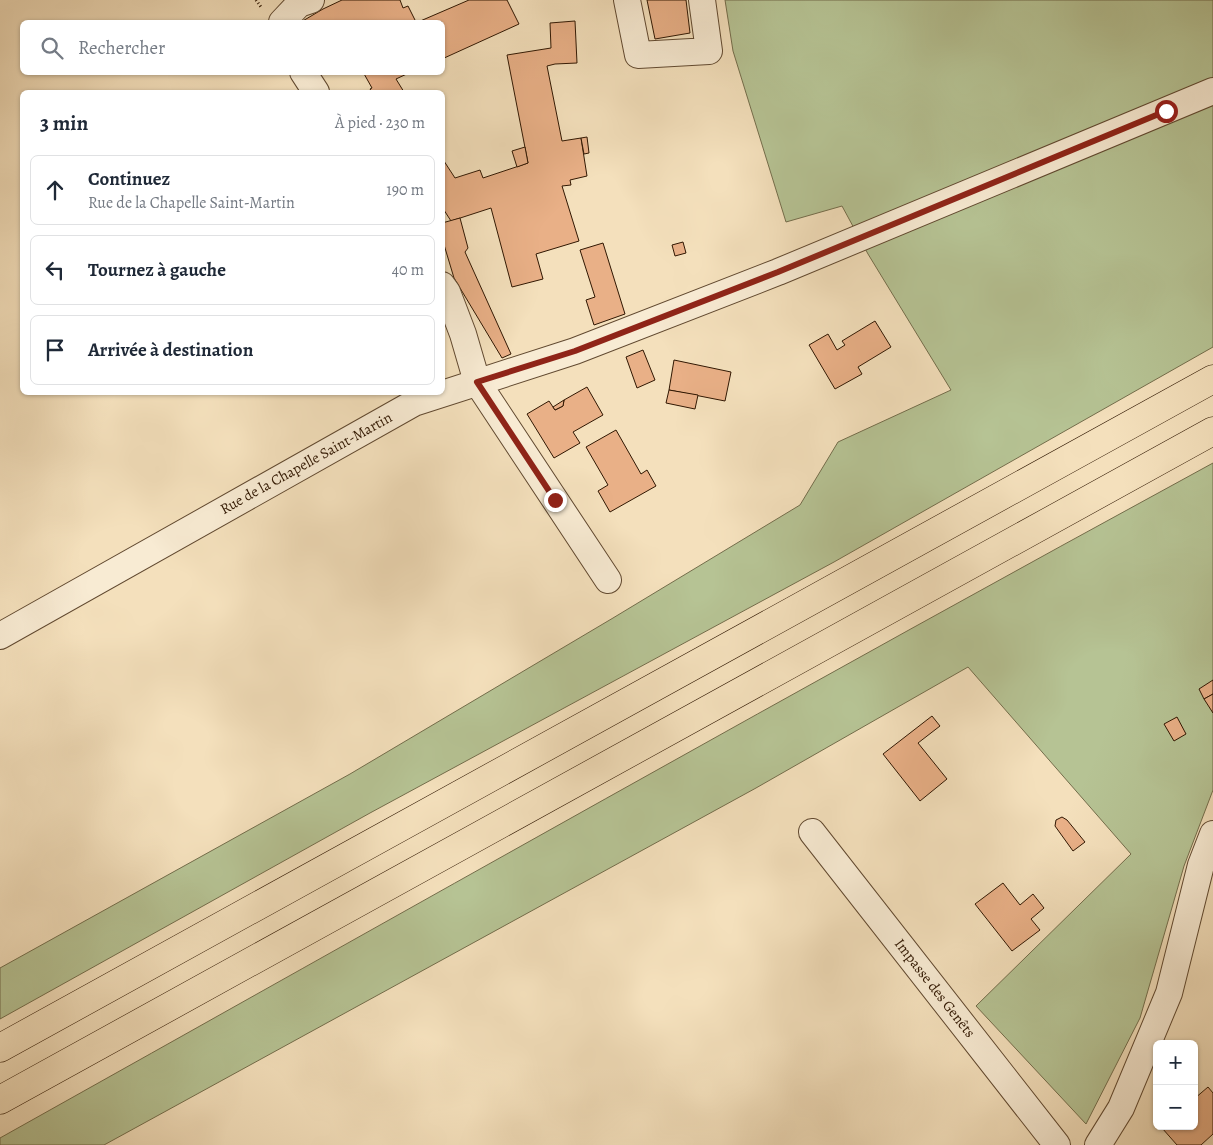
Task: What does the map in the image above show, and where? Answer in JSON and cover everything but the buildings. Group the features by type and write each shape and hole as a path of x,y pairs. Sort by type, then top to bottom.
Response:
{"highway":[{"path":"0,1048 1213,379"},
{"path":"0,1100 1213,431"}],"street":[{"path":"284,20 299,4 311,0"},
{"path":"627,0 638,55 709,51 702,0"},
{"path":"305,75 315,90"},
{"name":"Rue de la Chapelle Saint-Martin","path":"445,393 575,351 778,272 1213,91"},
{"path":"445,289 463,334 477,382 608,580"},
{"name":"Rue de la Chapelle Saint-Martin","path":"0,636 107,574 414,403 438,395"},
{"name":"Impasse des Genêts","path":"812,832 1058,1145"},
{"path":"1098,1145 1121,1108 1168,994 1201,866 1213,834"}],"green space":[{"path":"725,0 1213,0 1213,347 834,562 370,813 0,1019 0,968 350,774 800,505 838,442 951,390 868,254 842,206 786,222 733,51"},
{"path":"1213,463 1213,790 1184,866 1140,1018 1086,1124 976,1006 1131,854 968,667 756,788 104,1145 0,1145 0,1138 757,714"}],"route":[{"path":"555,500 477,382 575,351 778,272 1166,111"}]}
